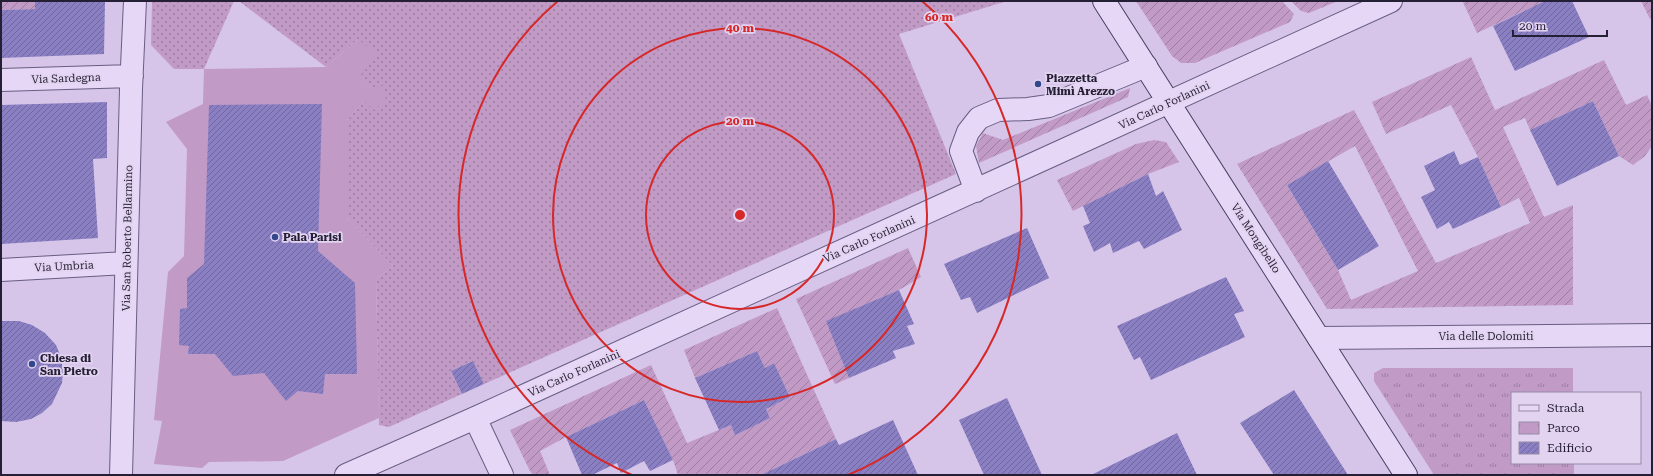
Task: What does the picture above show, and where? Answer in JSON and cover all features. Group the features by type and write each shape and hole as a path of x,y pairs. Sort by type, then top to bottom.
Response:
{"street":[{"name":"Via San Roberto Bellarmino","path":"121,475 126,263 135,1"},
{"name":"Via Mongibello","path":"1104,1 1406,475"},
{"name":"Via Carlo Forlanini","path":"346,475 476,418 1391,1"},
{"path":"976,191 961,151 968,132 979,118 998,110 1028,109 1049,106 1146,66"},
{"name":"Via Sardegna","path":"1,80 132,76"},
{"name":"Via Umbria","path":"1,270 126,263"},
{"name":"Via delle Dolomiti","path":"1319,338 1652,335"},
{"path":"476,418 502,475"}],"green space":[{"path":"1,1 35,1 35,9 1,10"},
{"path":"152,1 234,1 204,69 174,69 151,45"},
{"path":"239,1 1007,1 899,34 956,174 484,384 473,361 451,371 462,394 389,427 379,425 376,279 393,266 347,218 347,120 364,101 371,87 359,76 358,39 326,67"},
{"path":"1136,1 1282,1 1294,14 1290,22 1195,63 1181,63 1172,56"},
{"path":"1291,1 1338,1 1309,13 1301,11"},
{"path":"1545,1 1477,33 1463,2"},
{"path":"1641,1 1652,1 1652,18 1650,19"},
{"name":"Pala Parisi","path":"358,39 378,55 360,76 371,87 383,86 386,100 374,110 364,101 347,120 347,218 393,266 376,279 379,418 283,461 209,462 202,468 154,464 162,421 154,420 168,272 184,256 187,149 166,122 203,104 204,69 326,67"},
{"path":"1471,57 1495,110 1604,60 1626,105 1647,95 1652,106 1652,146 1645,156 1633,165 1619,156 1593,101 1530,130 1525,118 1503,127 1544,217 1573,205 1573,305 1327,309 1237,164 1354,110 1436,263 1530,223 1519,198 1501,207 1478,157 1451,105 1386,134 1372,102","holes":["1355,146 1418,271 1351,300 1338,270 1287,185"]},
{"path":"1130,88 1128,97 979,163 976,146 983,133 1003,140"},
{"path":"1154,140 1166,142 1179,162 1148,174 1073,211 1057,180 1136,144"},
{"path":"908,248 921,277 899,290 827,321 849,378 835,384 796,299"},
{"path":"777,308 836,439 771,470 773,475 678,475 673,460 644,400 540,451 550,475 533,475 530,471 510,430 651,365 687,443 731,425 735,434 770,418 766,409 790,397 774,363 765,368 757,351 695,378 684,350"},
{"path":"1383,368 1573,368 1573,392 1511,392 1511,464 1574,464 1574,475 1434,475 1374,381 1374,373"}],"building":[{"path":"35,1 105,1 104,54 1,58 1,10 35,9"},
{"path":"1545,1 1572,1 1589,37 1515,71 1493,26"},
{"path":"1593,101 1619,156 1557,186 1530,130"},
{"path":"107,102 107,158 93,159 98,238 1,244 1,105"},
{"path":"322,104 318,251 355,283 357,374 325,374 323,394 298,391 286,401 264,373 233,376 215,354 188,354 189,346 179,345 180,309 187,308 187,278 204,264 209,105"},
{"path":"1454,151 1460,165 1478,157 1501,207 1453,229 1449,222 1437,229 1421,197 1435,190 1424,166"},
{"path":"1328,161 1379,246 1338,270 1287,185"},
{"path":"1148,174 1156,196 1163,191 1182,230 1144,249 1139,241 1113,253 1110,243 1094,252 1083,226 1090,223 1083,206"},
{"path":"1027,228 1049,278 977,313 970,297 961,300 944,264"},
{"path":"1226,277 1244,311 1234,314 1245,337 1151,380 1140,357 1134,360 1117,326"},
{"path":"899,290 914,324 907,326 915,344 893,351 896,358 849,378 826,321"},
{"name":"Chiesa di San Pietro","path":"1,321 19,321 32,325 45,333 56,345 61,357 63,372 62,383 52,404 42,413 31,419 16,422 1,421"},
{"path":"757,351 765,368 774,363 790,397 766,409 770,418 735,435 731,425 719,430 695,378"},
{"path":"473,361 484,384 462,394 451,371"},
{"path":"1294,390 1348,475 1274,475 1240,423"},
{"path":"1007,398 1042,475 984,475 959,420"},
{"path":"644,400 673,460 650,471 644,461 621,473 617,463 592,475 582,475 566,437"},
{"path":"893,420 918,475 761,475 836,439 839,445"},
{"path":"1177,433 1197,475 1091,475"}],"place":[{"name":"Piazzetta Mimì Arezzo","path":"1038,84"},
{"name":"Pala Parisi","path":"275,237"},
{"name":"Chiesa di San Pietro","path":"32,364"}]}
